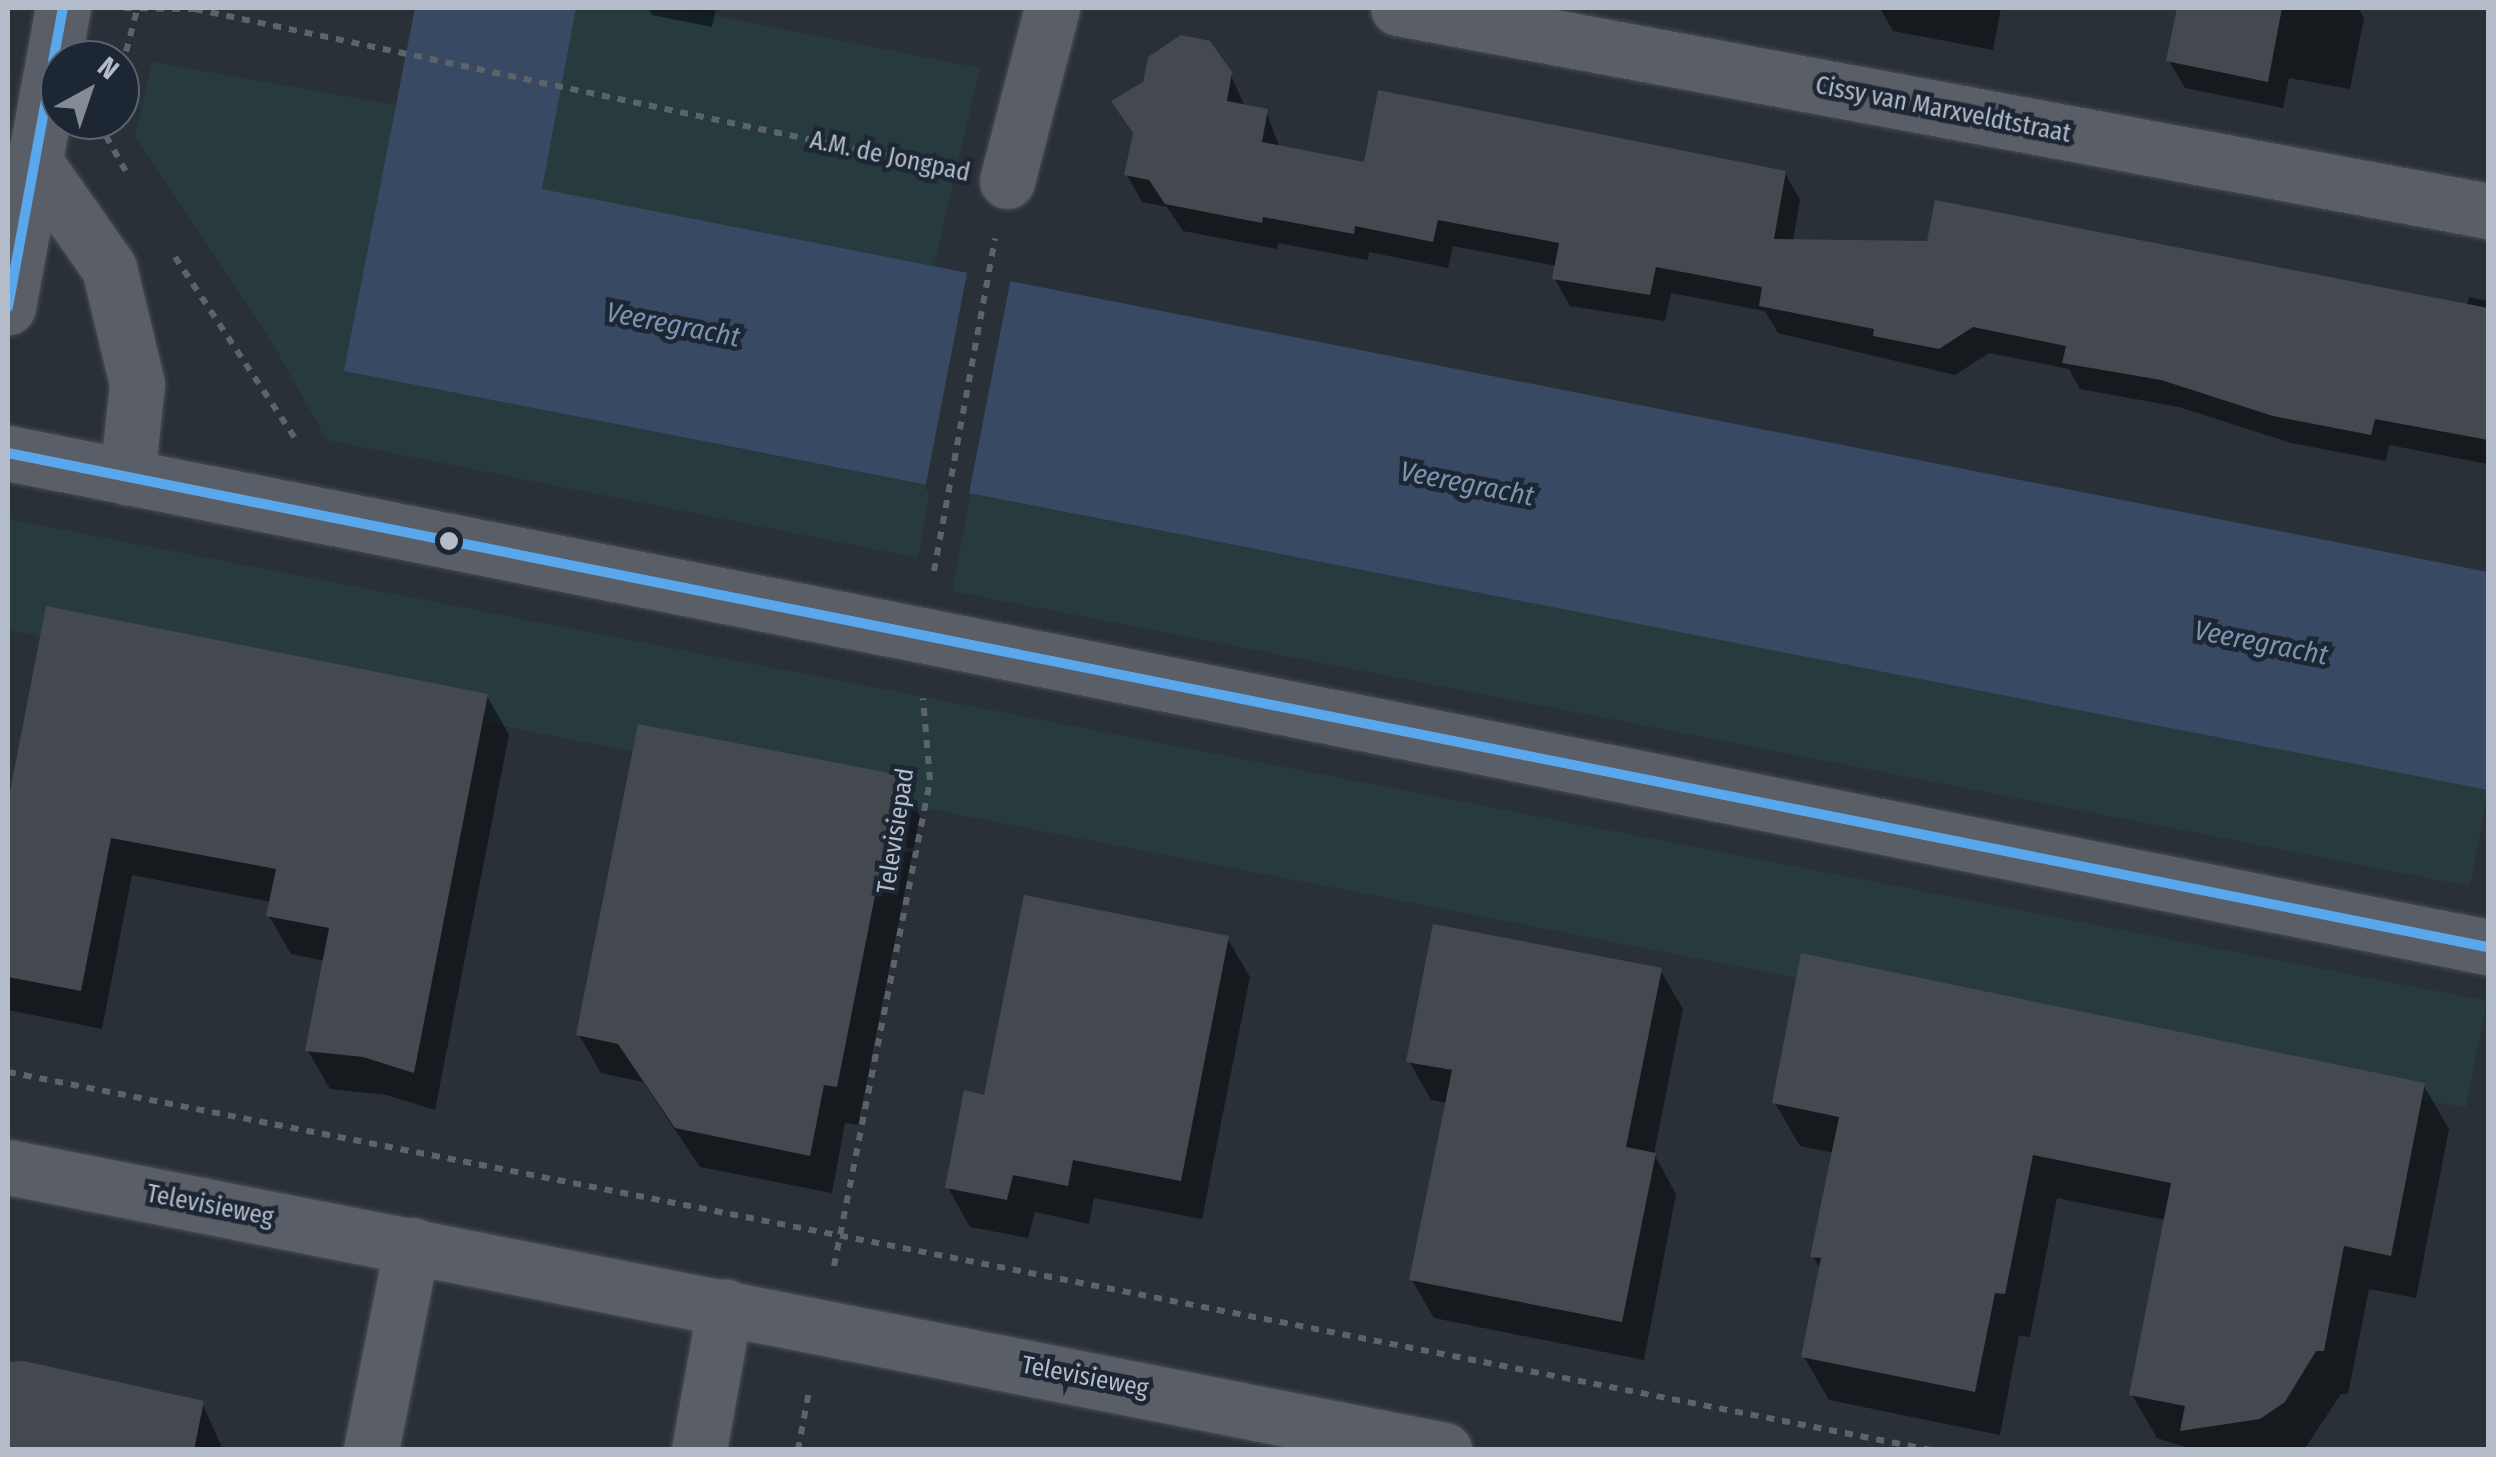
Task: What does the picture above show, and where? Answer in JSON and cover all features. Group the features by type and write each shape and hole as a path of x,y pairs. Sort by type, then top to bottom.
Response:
{"street":[{"path":"8,307 21,168 62,8"},
{"path":"1006,182 1052,8"},
{"name":"Cissy van Marxveldtstraat","path":"1398,8 2488,211"},
{"path":"21,168 109,268 137,384 127,477"},
{"path":"8,453 2488,948"},
{"name":"Televisieweg","path":"8,1166 1444,1450"},
{"path":"370,1450 412,1245"},
{"path":"699,1450 725,1306"}],"path":[{"path":"118,8 195,8"},
{"name":"A.M. de Jongpad","path":"195,8 1006,182"},
{"path":"129,40 137,10"},
{"path":"108,140 131,181"},
{"name":"Televisiepad","path":"798,1450 930,780 923,634 938,533 996,234"},
{"path":"166,243 303,451"},
{"path":"8,1072 1932,1450"}],"green space":[{"path":"575,8 675,8 980,68 934,266 541,189"},
{"path":"152,62 396,105 345,371 930,486 918,558 327,440 274,346 138,140"},
{"path":"971,494 2488,789 2470,886 952,591"},
{"path":"8,519 2487,1001 2466,1108 8,630"}],"water":[{"name":"Veeregracht","path":"415,8 576,8 542,189 2488,572 2488,790 344,371"}],"pier":[{"path":"968,268 1011,276 968,498 925,490"}],"building":[{"path":"2177,8 2282,8 2268,82 2166,61"},
{"path":"1181,35 1210,41 1232,72 1227,101 1268,109 1262,142 1364,162 1378,90 1786,171 1774,239 1927,241 1935,200 2488,308 2488,440 2375,419 2371,435 2273,416 2161,380 2062,363 2066,346 1973,327 1939,349 1873,336 1874,329 1759,306 1762,287 1656,267 1650,295 1552,279 1559,243 1438,220 1433,242 1355,226 1354,234 1263,217 1262,223 1165,204 1149,180 1124,175 1133,133 1111,101 1143,82 1148,57"},
{"path":"46,606 488,694 414,1073 363,1057 305,1051 329,928 266,916 276,869 111,838 81,991 8,977 8,802"},
{"path":"638,724 899,775 837,1087 824,1085 810,1156 675,1128 618,1044 576,1035"},
{"path":"1024,895 1229,936 1181,1181 1073,1160 1068,1186 1013,1175 1007,1200 945,1188 964,1090 984,1095"},
{"path":"1433,924 1662,968 1626,1147 1656,1153 1622,1322 1409,1280 1452,1070 1406,1062"},
{"path":"1801,953 2425,1083 2391,1256 2344,1246 2324,1351 2316,1351 2285,1402 2260,1419 2180,1431 2185,1406 2129,1395 2171,1183 2033,1155 2005,1294 1995,1293 1975,1392 1801,1357 1821,1258 1810,1257 1839,1117 1772,1103"},
{"path":"24,1361 204,1401 194,1450 8,1450 8,1362"}],"transit line":[{"path":"8,307 63,8"},
{"path":"8,453 2488,947"}]}
